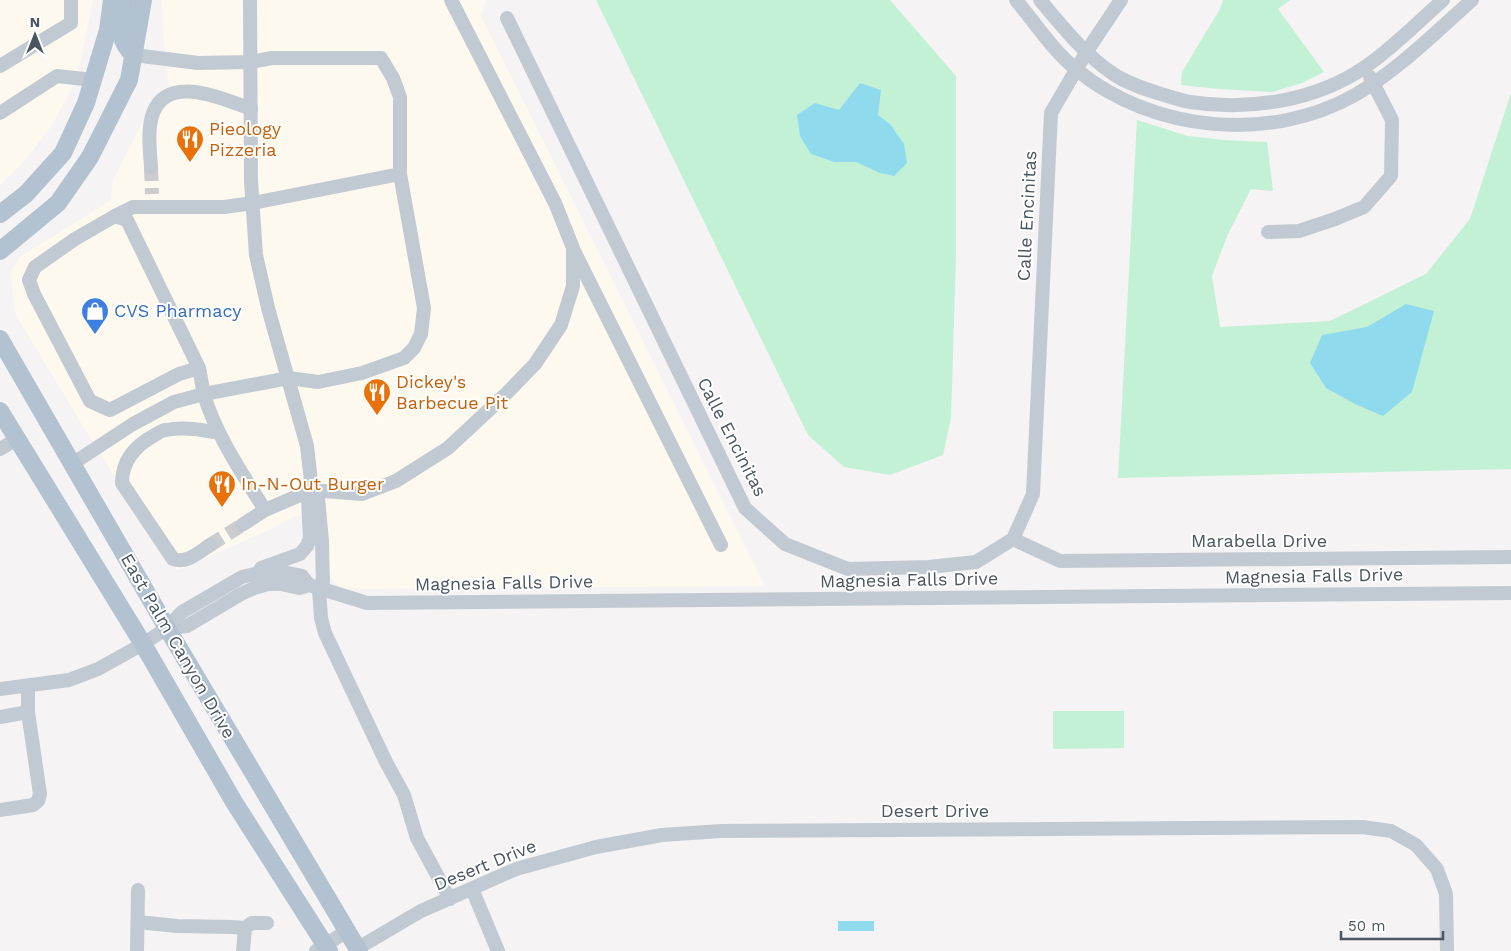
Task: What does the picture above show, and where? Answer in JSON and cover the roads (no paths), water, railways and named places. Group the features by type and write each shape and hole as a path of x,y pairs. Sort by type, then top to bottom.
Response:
{"main road":[{"path":"0,214 26,194 63,153 86,103 108,30 112,0"},
{"path":"125,0 122,38 124,45 134,55"},
{"path":"0,251 58,203 90,157 129,80 143,0"},
{"name":"East Palm Canyon Drive","path":"0,339 167,628 358,950"},
{"name":"East Palm Canyon Drive","path":"0,411 143,644 234,802 323,949"}],"street":[{"path":"0,66 70,23 71,0"},
{"path":"250,0 251,181 256,254 268,308 307,446 312,490 318,498 322,541 317,588 321,618 325,633 386,762 404,795 417,838 450,898"},
{"path":"451,0 555,203 573,248 721,546"},
{"path":"1016,0 1076,70 1098,86 1126,101 1163,114 1199,123 1231,126 1262,124 1317,113 1354,96 1374,84 1412,54 1472,0"},
{"path":"1040,0 1061,25 1113,73 1146,90 1189,102 1227,105 1249,105 1278,101 1314,92 1344,79 1365,67 1387,50 1443,0"},
{"name":"Calle Encinitas","path":"506,18 745,508 785,544 848,569 929,567 976,562 1013,539 1033,494 1051,113 1087,51 1120,0"},
{"path":"72,464 141,420 174,402 204,394 289,378 318,382 362,373 404,358 414,348 421,334 424,308 400,174 400,97 393,78 381,58 272,58 251,62 198,64 134,55"},
{"path":"1268,232 1299,231 1364,207 1391,176 1392,120 1365,67"},
{"path":"0,113 57,76 93,80"},
{"path":"150,167 151,119 159,102 168,96 180,92 193,91 208,93 251,109"},
{"path":"199,368 179,374 110,410 90,401 34,294 29,280 36,267 75,239 114,216 152,201 224,207 400,174"},
{"path":"114,216 127,220 199,368 204,394 217,430 233,460 265,510"},
{"path":"242,526 265,510 312,490 362,494 396,481 448,448 535,364 561,325 573,286 573,248"},
{"path":"210,546 187,560 179,561 174,559 122,484 122,474 131,454 144,440 165,430 196,429 213,432"},
{"path":"0,449 17,439"},
{"path":"251,575 265,566 304,551 310,538 308,499 312,490"},
{"name":"Marabella Drive","path":"1013,539 1060,561 1511,557"},
{"name":"Magnesia Falls Drive","path":"0,689 69,680 98,669 143,644 167,628 182,612 242,577 267,571 281,572 302,576 317,588"},
{"name":"Magnesia Falls Drive","path":"167,628 187,626 254,588 268,584 317,588 367,603 1511,593"},
{"path":"0,810 33,805 38,801 40,794 28,712 28,686"},
{"path":"0,717 28,712"},
{"name":"Desert Drive","path":"358,950 421,912 516,869 596,846 662,835 730,831 1362,827 1391,831 1416,845 1437,869 1446,894 1447,951"},
{"path":"472,888 498,951"},
{"path":"137,951 138,890"},
{"path":"138,922 177,926 244,928 252,924 268,923"},
{"path":"243,951 244,928"},
{"path":"323,949 347,931"}],"water":[{"path":"860,83 881,90 878,115 890,124 904,144 907,163 894,176 880,173 856,162 834,162 811,154 800,136 797,115 815,103 839,110"},
{"path":"1406,304 1434,311 1412,392 1383,416 1355,404 1326,388 1310,363 1322,335 1367,327"},
{"path":"838,921 874,921 874,931 838,931"}],"tunnel":[{"path":"151,167 152,194"},
{"path":"210,545 242,525"}],"place":[{"name":"Pieology Pizzeria","path":"190,163"},
{"name":"CVS Pharmacy","path":"95,335"},
{"name":"Dickey's Barbecue Pit","path":"377,416"},
{"name":"In-N-Out Burger","path":"222,508"}]}
